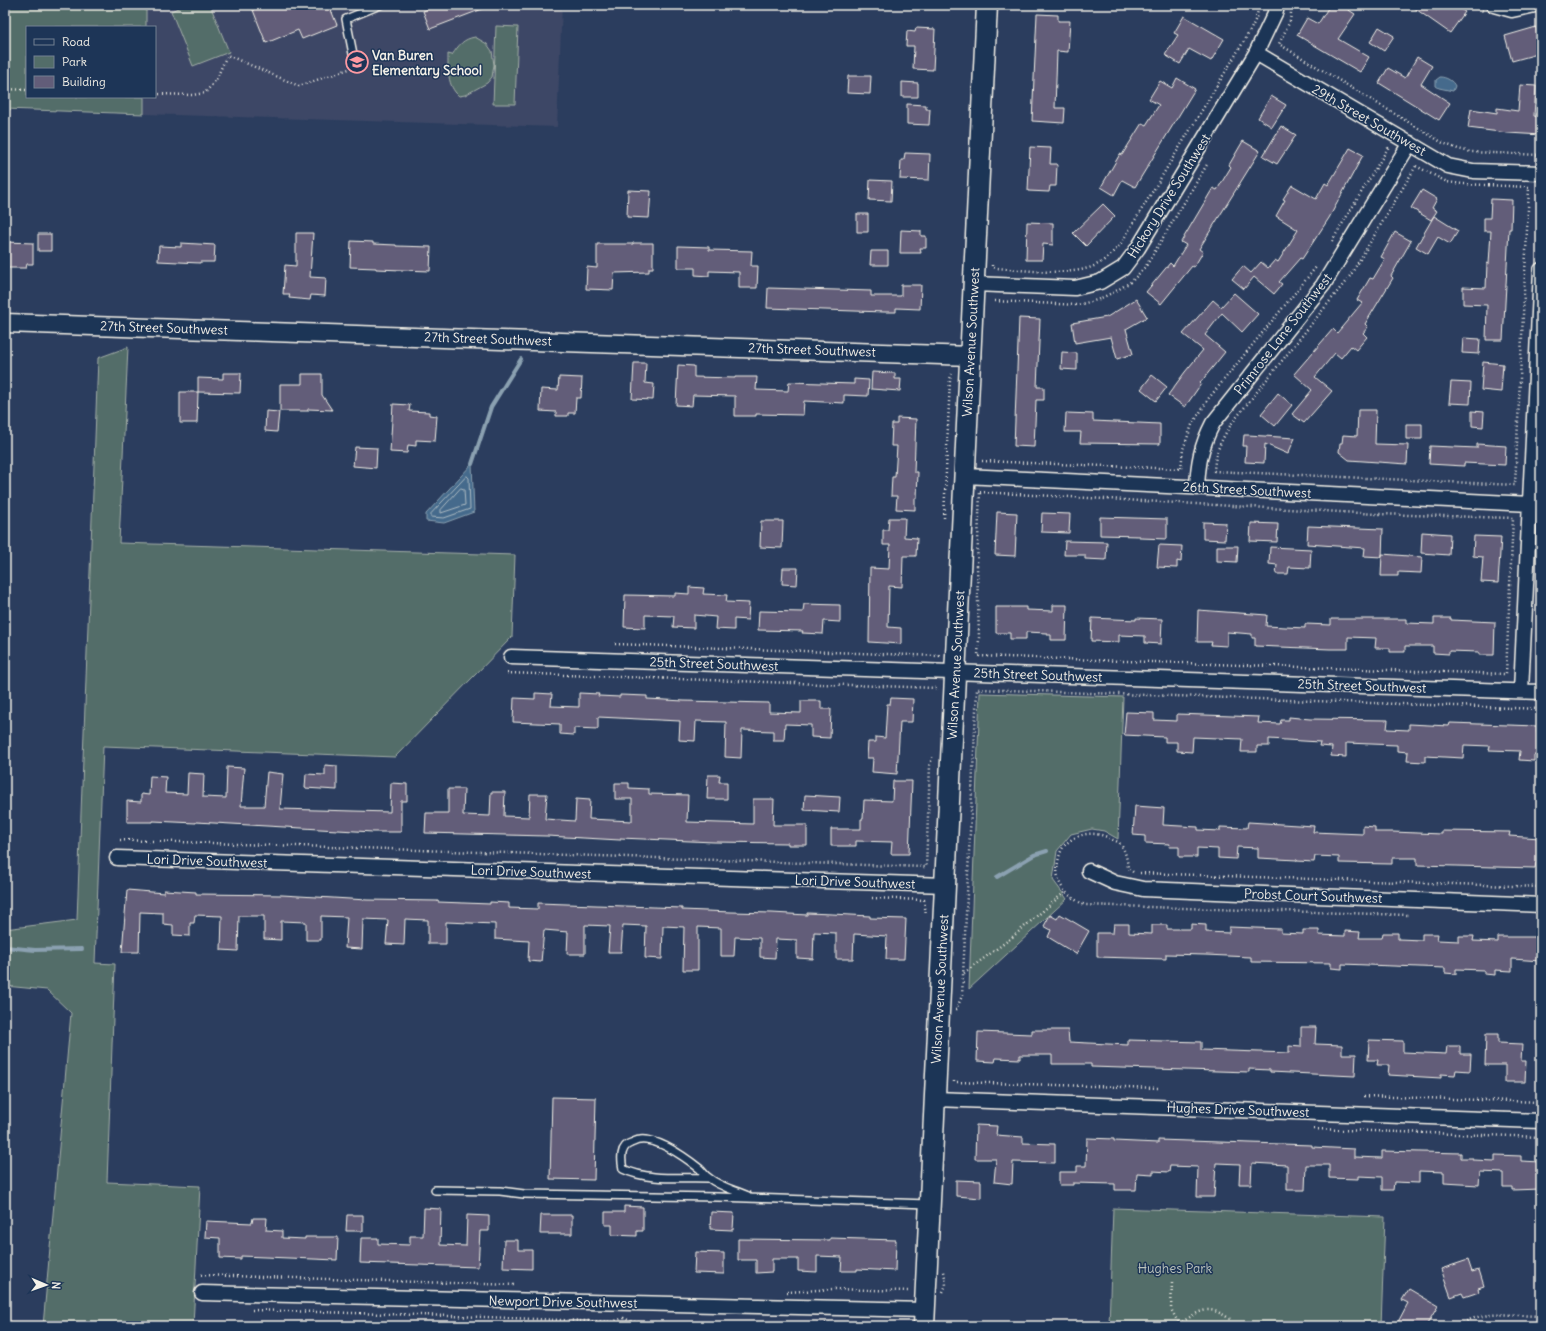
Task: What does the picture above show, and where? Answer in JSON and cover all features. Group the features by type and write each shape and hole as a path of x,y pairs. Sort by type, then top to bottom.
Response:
{"main road":[{"name":"Wilson Avenue Southwest","path":"925,1318 965,476 963,355 974,284 988,5"}],"street":[{"path":"1256,53 1276,11 1276,5"},
{"path":"1494,5 1512,10 1536,5"},
{"name":"Hickory Drive Southwest","path":"974,284 1075,288 1100,282 1122,268 1138,248 1256,53"},
{"name":"29th Street Southwest","path":"1256,53 1448,166 1473,171 1541,173"},
{"name":"Primrose Lane Southwest","path":"1197,488 1198,463 1204,439 1212,423 1323,286 1410,144"},
{"path":"1521,691 1541,270"},
{"name":"27th Street Southwest","path":"5,323 963,355"},
{"name":"26th Street Southwest","path":"965,476 1530,504"},
{"name":"25th Street Southwest","path":"511,657 1541,692"},
{"name":"Lori Drive Southwest","path":"117,858 945,885"},
{"name":"Probst Court Southwest","path":"1089,871 1115,883 1143,889 1541,905"},
{"name":"Hughes Drive Southwest","path":"935,1099 1541,1121"},
{"name":"Newport Drive Southwest","path":"202,1293 925,1318"}],"lane":[{"path":"353,54 346,19 380,5"},
{"path":"708,1178 654,1177 634,1174 623,1169 621,1161 623,1150 628,1144 640,1140 655,1142 688,1161 701,1170 708,1178 752,1198"},
{"path":"435,1190 500,1190 524,1194 752,1198 930,1204"}],"path":[{"path":"997,268 1080,271 1097,265 1120,245 1235,56 1251,27 1258,10 1258,5"},
{"path":"1292,5 1290,21 1279,44 1422,130 1458,149 1471,152 1541,155"},
{"path":"156,94 192,95 205,93 216,80 227,55 299,86 354,67 353,54"},
{"path":"5,89 26,90"},
{"path":"1328,247 1388,148 1381,144"},
{"path":"995,301 1077,305 1097,300 1132,281 1146,266 1210,159"},
{"path":"1416,166 1447,182 1529,187 1515,485 1214,471 1215,458 1222,439 1229,428 1350,276 1416,166"},
{"path":"982,460 1181,469 1183,448 1192,425 1209,398 1320,260"},
{"path":"944,522 950,379 954,369 963,355"},
{"path":"980,492 1377,514 1513,518 1506,674 978,656 977,565 980,492"},
{"path":"616,644 938,656 939,648"},
{"path":"1541,649 1541,675"},
{"path":"507,673 937,688 936,696"},
{"path":"956,1011 962,996 964,973 977,688 1541,709"},
{"path":"120,840 926,867 930,765 934,748"},
{"path":"964,973 1010,939 1065,892"},
{"path":"869,898 924,900 926,915"},
{"path":"954,1074 954,1082 1159,1088"},
{"path":"1364,1096 1541,1102"},
{"path":"1314,1129 1541,1137"},
{"path":"201,1275 515,1285"},
{"path":"1172,1283 1171,1309 1180,1325 1199,1311 1210,1310 1220,1312 1230,1319"},
{"path":"780,1292 833,1289 909,1291 909,1284"},
{"path":"246,1309 612,1322 624,1318 632,1322 752,1326"},
{"path":"1460,1326 1476,1318 1488,1315 1541,1316"}],"shaded area":[{"name":"Van Buren Elementary School","path":"146,5 562,5 557,127 144,114 144,98 156,98 156,26 146,26"}],"green space":[{"path":"5,5 146,5 146,26 26,26 26,98 144,98 144,114 5,109"},
{"path":"185,5 210,5 229,52 193,66 171,11"},
{"path":"496,26 518,27 515,104 493,104"},
{"path":"475,37 487,44 492,51 494,65 492,77 487,83 465,95 459,96 455,92 450,82 448,71 448,54 452,55 467,39"},
{"path":"128,347 119,543 515,555 512,637 395,757 103,746 95,963 115,964 107,1182 200,1186 193,1326 43,1326 71,1013 47,990 5,986 5,929 77,920 98,358"},
{"path":"980,693 1123,697 1118,839 1104,831 1092,829 1071,834 1057,851 1053,880 1067,899 969,989"},
{"name":"Hughes Park","path":"1113,1208 1385,1217 1381,1326 1109,1326"}],"water":[{"path":"1440,77 1453,82 1455,86 1453,91 1436,86 1436,80"},
{"path":"472,464 474,512 444,523 426,521 426,514"}],"building":[{"path":"251,5 329,5 337,25 302,39 298,30 266,43"},
{"path":"439,5 490,6 430,29 423,11"},
{"path":"1330,5 1341,5 1355,14 1338,39 1369,57 1360,72 1297,35 1307,18 1318,24"},
{"path":"1410,5 1454,5 1465,12 1450,33"},
{"path":"1037,14 1058,15 1058,21 1070,21 1068,52 1057,51 1055,108 1065,108 1064,123 1032,121"},
{"path":"1184,16 1224,39 1211,61 1189,49 1180,64 1165,55 1178,35 1174,33"},
{"path":"1379,27 1394,36 1384,51 1370,42"},
{"path":"1536,27 1537,32 1541,31 1541,53 1512,61 1505,36"},
{"path":"916,28 935,29 933,70 913,69 914,46 906,46 907,31 915,32"},
{"path":"1417,57 1432,66 1421,84 1450,103 1439,120 1379,83 1388,68 1405,78"},
{"path":"848,76 871,76 870,94 847,93"},
{"path":"1177,78 1195,89 1135,187 1122,180 1114,195 1101,187 1120,154 1122,155 1142,123 1146,125 1159,105 1149,99 1160,81 1172,88"},
{"path":"902,82 918,83 918,97 902,97"},
{"path":"1520,85 1536,86 1534,116 1541,117 1541,135 1468,128 1471,109 1497,113 1497,108 1518,111"},
{"path":"1271,96 1286,105 1272,127 1258,118"},
{"path":"907,104 926,105 926,109 930,109 929,125 907,124"},
{"path":"1281,126 1296,135 1277,164 1263,156"},
{"path":"1243,141 1260,151 1199,249 1203,252 1194,267 1192,266 1161,304 1146,292 1170,263 1173,266 1186,245 1181,242 1213,188 1217,190 1231,167 1229,165"},
{"path":"1030,147 1051,148 1050,164 1057,164 1056,186 1050,186 1049,192 1028,191"},
{"path":"1350,148 1363,155 1329,218 1302,259 1300,258 1279,282 1282,284 1274,294 1254,277 1244,289 1232,279 1243,266 1251,273 1261,262 1268,268 1275,260 1278,262 1298,230 1276,216 1285,200 1283,199 1292,185 1316,199 1325,183 1328,185"},
{"path":"905,153 930,154 929,180 900,179 901,160 904,160"},
{"path":"870,180 892,181 891,201 869,200"},
{"path":"628,190 651,191 649,218 627,217"},
{"path":"1422,190 1437,199 1432,208 1437,211 1431,220 1411,208"},
{"path":"1491,199 1512,200 1503,340 1486,340 1487,305 1463,304 1463,287 1486,288 1491,231 1484,231 1484,218 1490,218"},
{"path":"1103,204 1115,216 1086,246 1073,233"},
{"path":"857,214 868,214 868,232 857,232"},
{"path":"1434,216 1458,231 1450,244 1438,237 1428,254 1416,247"},
{"path":"1027,222 1053,223 1053,245 1043,244 1042,260 1026,260"},
{"path":"901,230 921,231 921,236 926,236 926,248 920,248 921,253 900,253"},
{"path":"1395,232 1411,241 1391,276 1393,278 1365,324 1368,327 1363,333 1367,337 1356,350 1351,346 1341,358 1335,353 1315,377 1332,391 1304,423 1292,414 1312,390 1294,374 1333,329 1337,333 1362,303 1357,300 1370,278 1373,279 1385,259 1381,257"},
{"path":"296,233 313,233 310,277 326,278 325,296 311,295 310,300 289,298 290,294 283,294 285,265 296,266"},
{"path":"38,234 51,234 51,251 38,251"},
{"path":"351,241 373,242 373,244 396,246 431,247 430,271 350,267"},
{"path":"5,242 33,243 33,264 27,264 26,268 5,268"},
{"path":"181,243 215,245 214,262 200,263 158,261 159,246 181,247"},
{"path":"653,243 653,268 649,268 649,272 614,273 613,290 586,289 587,267 597,268 597,244"},
{"path":"678,246 709,247 709,250 752,251 751,266 758,266 757,288 739,288 739,272 709,271 709,276 695,275 695,268 678,268"},
{"path":"871,251 888,251 888,265 870,265"},
{"path":"901,285 921,285 920,309 896,308 896,312 884,312 767,308 768,288 871,291 871,296 901,296"},
{"path":"1234,293 1258,314 1242,332 1222,313 1205,335 1225,352 1200,383 1201,384 1185,407 1168,395 1203,350 1183,334 1213,300 1221,307"},
{"path":"1136,299 1147,317 1126,329 1133,354 1117,359 1111,337 1075,343 1072,323 1107,317"},
{"path":"1019,318 1040,319 1037,387 1044,387 1044,400 1036,400 1034,447 1014,446"},
{"path":"1463,338 1480,339 1479,354 1462,353"},
{"path":"1062,352 1077,353 1077,370 1061,369"},
{"path":"1483,362 1503,364 1501,392 1481,390"},
{"path":"634,363 646,363 645,383 654,384 653,400 632,399"},
{"path":"678,365 694,366 694,377 757,377 756,390 788,391 789,382 854,384 854,379 869,380 868,396 844,395 844,403 804,401 803,415 756,414 756,416 735,416 735,396 693,395 692,406 676,405"},
{"path":"872,372 895,373 895,379 901,379 900,391 871,389"},
{"path":"223,373 241,373 240,393 198,392 198,378 223,379"},
{"path":"302,374 322,374 322,395 332,410 308,409 308,411 280,411 280,384 302,384"},
{"path":"1152,375 1167,387 1156,401 1141,389"},
{"path":"559,377 582,378 581,398 576,398 575,413 568,413 568,416 556,416 556,412 540,411 541,389 558,390"},
{"path":"1451,382 1471,383 1470,404 1449,403"},
{"path":"180,392 198,392 197,423 180,423"},
{"path":"1278,393 1292,405 1275,426 1261,414"},
{"path":"393,404 410,405 409,411 429,412 429,415 437,416 435,441 416,440 416,446 408,445 407,453 390,452"},
{"path":"1358,410 1376,410 1375,444 1408,445 1407,464 1349,460 1339,452 1343,435 1357,436"},
{"path":"266,411 279,412 277,432 265,431"},
{"path":"1472,411 1484,412 1483,427 1472,426"},
{"path":"1066,413 1093,414 1093,421 1160,424 1160,444 1080,443 1081,432 1065,432"},
{"path":"897,418 916,419 914,472 918,472 915,510 896,509 897,496 891,496 892,477 895,477 897,446 891,446 892,424 897,424"},
{"path":"1406,424 1422,424 1422,439 1406,439"},
{"path":"1244,435 1295,438 1288,454 1265,444 1264,463 1245,462 1246,446 1243,446"},
{"path":"1477,444 1506,446 1505,465 1464,463 1464,466 1429,464 1430,446 1477,448"},
{"path":"355,447 377,448 376,468 353,466"},
{"path":"997,512 1017,513 1015,556 995,555"},
{"path":"1042,513 1070,514 1069,533 1041,532"},
{"path":"1100,517 1167,519 1167,539 1140,538 1140,536 1100,535"},
{"path":"889,518 905,518 904,537 917,538 916,556 903,556 902,587 889,586 888,627 901,628 901,644 869,642 870,568 889,569 890,545 883,545 883,530 888,530"},
{"path":"761,521 783,521 782,548 760,547"},
{"path":"1203,522 1226,523 1225,540 1203,539"},
{"path":"1251,523 1278,524 1277,542 1250,541"},
{"path":"1308,526 1383,529 1382,557 1364,556 1365,548 1307,544"},
{"path":"1422,532 1450,534 1449,555 1421,553"},
{"path":"1474,536 1501,537 1498,583 1481,582 1483,557 1473,556"},
{"path":"1065,541 1107,542 1106,560 1085,559 1085,555 1064,555"},
{"path":"1159,545 1182,546 1181,562 1177,561 1177,568 1157,567"},
{"path":"1217,546 1238,546 1237,562 1217,561"},
{"path":"1270,547 1311,549 1310,568 1289,567 1288,574 1276,574 1277,565 1269,564"},
{"path":"1382,554 1422,557 1421,573 1398,572 1398,576 1381,576"},
{"path":"783,568 798,568 797,585 782,584"},
{"path":"689,587 704,588 703,594 727,595 726,602 749,603 748,620 734,619 734,630 715,629 716,617 694,615 694,628 673,627 674,616 645,615 645,628 624,627 625,595 675,596 675,593 689,594"},
{"path":"804,604 840,605 840,622 824,621 823,634 802,633 803,631 758,630 759,611 803,612"},
{"path":"1053,605 1067,605 1066,640 1051,640 1051,635 1047,635 1047,633 1026,632 1026,639 1010,639 1010,633 996,633 996,607 1026,607 1026,610 1053,611"},
{"path":"1198,610 1267,615 1266,626 1305,628 1305,624 1331,625 1331,619 1406,619 1406,623 1434,624 1434,618 1451,618 1451,620 1495,622 1494,655 1479,655 1479,652 1449,651 1449,654 1433,653 1433,646 1405,646 1405,652 1390,652 1390,648 1375,648 1376,638 1348,637 1348,649 1255,646 1255,638 1252,638 1252,634 1227,632 1227,646 1211,645 1212,642 1197,642"},
{"path":"1092,618 1136,620 1136,618 1162,619 1161,644 1145,643 1145,636 1119,635 1119,642 1091,641"},
{"path":"535,693 552,694 551,706 579,707 579,693 620,697 620,695 647,696 647,699 684,701 769,703 769,712 801,713 801,701 821,701 821,709 831,709 830,738 811,737 811,725 785,724 784,740 773,740 773,731 742,730 741,758 725,757 726,722 696,721 695,741 679,740 680,721 598,717 598,729 574,728 574,735 560,734 560,724 513,722 514,698 535,699"},
{"path":"891,698 913,699 912,722 900,722 897,774 872,772 873,758 867,758 868,742 876,742 876,737 885,738 887,704 890,704"},
{"path":"1126,712 1154,713 1154,720 1177,721 1177,714 1259,717 1258,723 1280,724 1281,720 1289,720 1289,717 1310,719 1388,720 1387,729 1409,730 1409,724 1449,726 1450,723 1537,726 1537,733 1541,733 1541,756 1534,755 1534,761 1519,760 1520,751 1489,750 1490,746 1464,745 1463,758 1425,756 1425,762 1407,761 1408,752 1397,751 1397,745 1346,743 1346,757 1331,756 1332,747 1319,746 1320,742 1269,739 1269,746 1257,746 1257,752 1241,752 1242,739 1193,737 1192,752 1177,751 1177,742 1165,742 1165,737 1124,735"},
{"path":"325,765 337,766 337,790 305,788 306,774 325,775"},
{"path":"227,767 244,768 241,806 264,806 267,772 283,774 280,809 390,812 391,783 407,784 407,801 401,801 401,832 373,832 196,822 127,822 127,801 141,802 141,794 149,795 150,776 166,777 165,793 187,794 188,773 204,774 203,797 226,798"},
{"path":"708,775 720,775 719,782 727,782 727,799 707,799"},
{"path":"893,781 912,781 909,854 891,854 892,842 856,841 856,846 831,846 831,829 861,829 864,800 892,801"},
{"path":"615,783 629,783 629,788 649,789 649,794 688,795 687,822 753,824 753,799 774,799 773,825 807,825 807,845 788,845 788,843 714,842 620,838 620,840 547,836 425,833 426,813 448,813 448,789 464,789 463,815 490,816 491,792 505,792 504,816 529,817 530,794 547,794 545,819 575,821 576,799 590,800 589,819 632,821 632,799 615,799"},
{"path":"805,795 840,797 839,812 804,810"},
{"path":"1135,806 1164,808 1163,825 1198,827 1198,830 1220,831 1220,827 1247,828 1248,822 1314,826 1313,832 1363,834 1363,826 1375,827 1375,832 1442,834 1442,831 1510,832 1509,836 1541,838 1541,863 1536,863 1535,868 1417,865 1417,858 1392,858 1392,864 1339,863 1339,857 1315,856 1314,862 1258,858 1258,848 1237,847 1236,859 1218,858 1218,849 1197,848 1197,857 1179,857 1179,847 1169,847 1170,844 1145,843 1145,836 1133,835"},
{"path":"127,890 164,893 164,890 196,892 196,894 282,895 367,900 438,901 490,904 490,902 509,903 509,908 538,909 538,903 682,908 682,910 807,915 807,913 832,914 870,916 870,918 906,919 904,959 886,959 887,936 854,934 853,959 836,959 836,933 814,932 813,959 797,958 797,940 776,939 775,958 760,957 760,938 735,937 734,956 721,956 721,928 698,927 698,970 683,970 684,927 663,926 662,959 645,958 646,926 623,925 621,952 608,952 610,926 585,925 585,954 567,954 568,932 544,930 541,962 528,961 529,941 495,939 495,924 446,922 446,944 428,944 428,920 405,919 404,945 386,944 388,920 363,919 362,949 345,948 347,917 321,916 321,940 306,940 306,922 281,921 281,940 264,939 264,916 239,916 238,951 221,950 222,916 195,915 194,923 190,923 190,936 173,935 173,925 163,924 163,913 140,912 139,952 122,952"},
{"path":"1060,914 1089,931 1076,954 1048,937 1051,930 1044,926 1050,915 1057,919"},
{"path":"1114,924 1129,924 1129,933 1152,934 1152,925 1167,925 1167,929 1191,929 1191,924 1206,925 1206,932 1229,933 1229,927 1281,929 1281,933 1303,934 1303,930 1319,930 1319,935 1345,936 1345,931 1360,932 1359,938 1382,938 1383,933 1398,933 1398,939 1422,940 1422,934 1438,934 1437,940 1459,941 1459,936 1474,936 1473,941 1498,942 1498,937 1541,937 1541,961 1512,959 1512,971 1495,970 1495,975 1484,974 1484,970 1456,969 1456,974 1445,973 1445,968 1342,964 1342,969 1331,968 1331,963 1251,962 1251,957 1166,954 1166,959 1097,957 1097,933 1113,933"},
{"path":"1301,1027 1316,1027 1315,1044 1342,1045 1342,1054 1356,1054 1355,1076 1270,1072 1270,1070 1249,1069 1249,1072 1091,1067 1091,1064 1052,1064 1052,1055 1020,1055 1020,1059 996,1058 995,1062 977,1061 978,1032 1032,1034 1032,1030 1068,1030 1069,1042 1128,1045 1128,1040 1201,1042 1201,1050 1289,1053 1289,1046 1301,1047"},
{"path":"1486,1034 1498,1034 1498,1043 1522,1044 1521,1061 1526,1061 1525,1082 1505,1082 1505,1065 1485,1065"},
{"path":"1369,1040 1403,1041 1403,1052 1446,1054 1447,1046 1460,1046 1460,1054 1471,1054 1470,1071 1456,1070 1455,1075 1441,1074 1441,1078 1388,1075 1389,1065 1377,1065 1378,1060 1368,1060"},
{"path":"552,1097 596,1098 594,1180 550,1179"},
{"path":"976,1125 997,1126 996,1135 1023,1137 1023,1143 1055,1144 1055,1163 1013,1162 1012,1184 994,1182 996,1159 975,1159"},
{"path":"1087,1138 1158,1143 1158,1140 1312,1145 1312,1147 1354,1149 1354,1157 1382,1158 1382,1151 1461,1153 1461,1158 1495,1161 1495,1155 1521,1156 1521,1161 1541,1162 1541,1189 1512,1190 1512,1187 1503,1187 1503,1173 1480,1172 1479,1185 1444,1183 1444,1172 1419,1171 1419,1183 1394,1182 1393,1190 1382,1190 1382,1177 1358,1176 1358,1179 1329,1178 1329,1165 1306,1165 1305,1190 1287,1190 1287,1165 1252,1163 1251,1184 1239,1184 1240,1164 1216,1163 1214,1197 1197,1197 1198,1167 1170,1166 1169,1172 1153,1171 1153,1174 1137,1173 1136,1190 1115,1190 1115,1184 1073,1183 1073,1185 1059,1185 1059,1172 1077,1172 1077,1166 1086,1166"},
{"path":"956,1180 981,1181 981,1198 956,1196"},
{"path":"624,1206 643,1207 643,1231 637,1231 637,1236 612,1235 612,1225 605,1225 605,1212 624,1212"},
{"path":"424,1208 441,1209 440,1245 466,1246 467,1215 489,1216 489,1231 480,1231 478,1267 360,1263 361,1238 378,1238 378,1244 410,1245 410,1236 423,1236"},
{"path":"711,1212 734,1213 733,1230 710,1229"},
{"path":"347,1215 363,1215 363,1231 346,1231"},
{"path":"541,1215 572,1215 572,1234 540,1234"},
{"path":"253,1218 267,1218 266,1230 282,1231 282,1238 305,1239 305,1237 338,1237 337,1260 241,1256 241,1259 220,1258 220,1238 205,1237 206,1221 252,1223"},
{"path":"830,1238 896,1240 895,1271 857,1269 857,1271 841,1271 842,1257 817,1256 817,1272 798,1271 798,1259 772,1259 772,1272 756,1273 756,1260 738,1260 738,1239 830,1240"},
{"path":"504,1240 518,1240 518,1250 532,1250 532,1269 503,1268"},
{"path":"695,1252 724,1253 724,1274 694,1273"},
{"path":"1468,1260 1472,1272 1479,1270 1484,1286 1478,1288 1479,1292 1464,1297 1462,1293 1451,1297 1441,1269"},
{"path":"1409,1289 1438,1306 1426,1326 1406,1326 1398,1322 1408,1303 1402,1300"}],"waterway":[{"path":"472,464 491,407 521,359"},
{"path":"997,877 1034,855 1047,851"},
{"path":"5,947 35,950 82,949"}],"place":[{"name":"Van Buren Elementary School","path":"357,62"}]}
